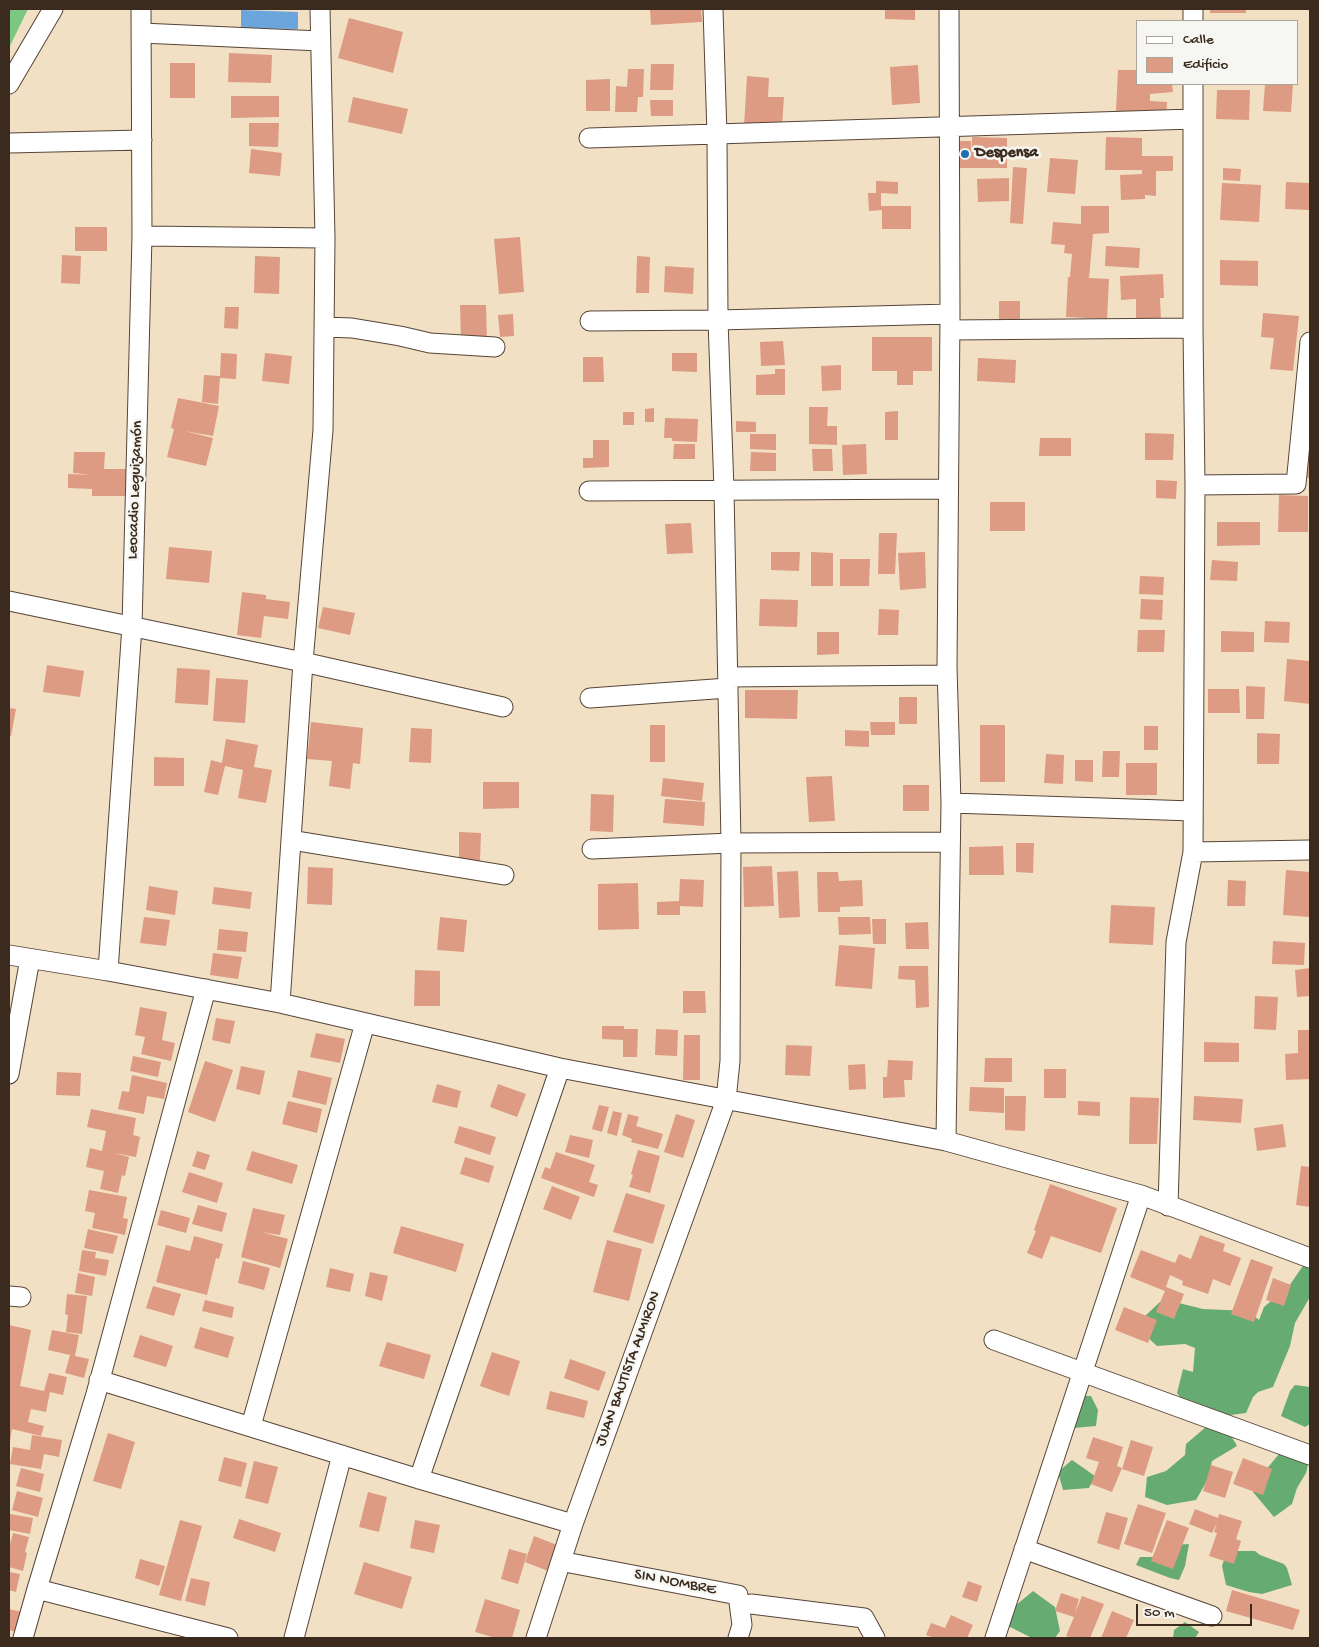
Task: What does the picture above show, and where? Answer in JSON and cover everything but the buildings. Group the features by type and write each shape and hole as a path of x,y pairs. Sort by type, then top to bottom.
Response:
{"street":[{"path":"9,84 53,9"},
{"name":"Leocadio Leguizamón","path":"108,971 132,626 142,236 141,9"},
{"path":"280,1003 303,662 323,430 326,238 320,9"},
{"name":"JUAN BAUTISTA ALMIRON","path":"536,1638 573,1524 726,1100 730,1061 730,843 713,9"},
{"path":"946,1142 951,803 947,675 950,322 949,9"},
{"path":"141,33 320,41"},
{"path":"1168,1206 1176,942 1192,852 1194,485 1193,85"},
{"path":"589,138 1193,119"},
{"path":"9,143 142,140"},
{"path":"142,236 326,238"},
{"path":"590,321 950,322 1193,328"},
{"path":"325,327 352,328 430,343 495,347"},
{"path":"1194,485 1296,484 1306,428 1310,342"},
{"path":"589,491 948,488"},
{"path":"9,601 303,662 504,707"},
{"path":"590,698 728,683 947,675"},
{"path":"951,803 1192,811"},
{"path":"291,840 504,875"},
{"path":"592,849 730,843 950,842"},
{"path":"1192,852 1310,850"},
{"path":"9,955 108,971 280,1003 560,1068 946,1142 1141,1195 1310,1258"},
{"path":"9,1074 30,959"},
{"path":"23,1638 99,1380 206,989"},
{"path":"251,1426 365,1023"},
{"path":"419,1479 560,1068"},
{"path":"995,1638 1141,1195"},
{"path":"994,1340 1310,1456"},
{"path":"99,1380 419,1479 573,1524"},
{"path":"294,1638 342,1454"},
{"path":"1024,1549 1212,1616"},
{"name":"SIN NOMBRE","path":"570,1564 738,1595 742,1625 738,1638"},
{"path":"36,1589 228,1638"},
{"path":"751,1604 864,1618 875,1638"}],"green space":[{"path":"9,9 28,9 9,48"},
{"path":"1307,1260 1310,1269 1310,1297 1295,1323 1290,1346 1273,1387 1258,1392 1253,1397 1246,1413 1231,1415 1190,1411 1177,1393 1183,1369 1193,1372 1195,1348 1185,1344 1157,1346 1143,1333 1143,1318 1161,1301 1167,1300 1203,1309 1249,1311 1259,1320 1264,1307 1289,1286"},
{"path":"1295,1385 1310,1387 1310,1424 1305,1427 1281,1416 1290,1391"},
{"path":"1069,1395 1091,1396 1098,1410 1096,1426 1074,1428"},
{"path":"1207,1426 1229,1432 1237,1446 1212,1461 1208,1479 1196,1500 1167,1505 1145,1497 1147,1477 1166,1471 1185,1455 1186,1444"},
{"path":"1288,1443 1310,1456 1306,1473 1297,1488 1292,1504 1274,1517 1253,1492 1265,1471"},
{"path":"1072,1460 1095,1476 1089,1488 1063,1490 1058,1472"},
{"path":"1189,1544 1185,1566 1179,1580 1136,1565 1140,1557 1164,1557 1174,1545"},
{"path":"1227,1551 1255,1551 1260,1555 1284,1564 1292,1585 1262,1594 1226,1585 1222,1566"},
{"path":"1033,1591 1055,1607 1060,1631 1055,1638 1032,1638 1004,1624 1009,1611"},
{"path":"1185,1622 1199,1632 1195,1638 1173,1638 1174,1630"}],"water":[{"path":"241,10 298,12 298,29 241,28"}],"place":[{"name":"Despensa","path":"965,154"}]}
